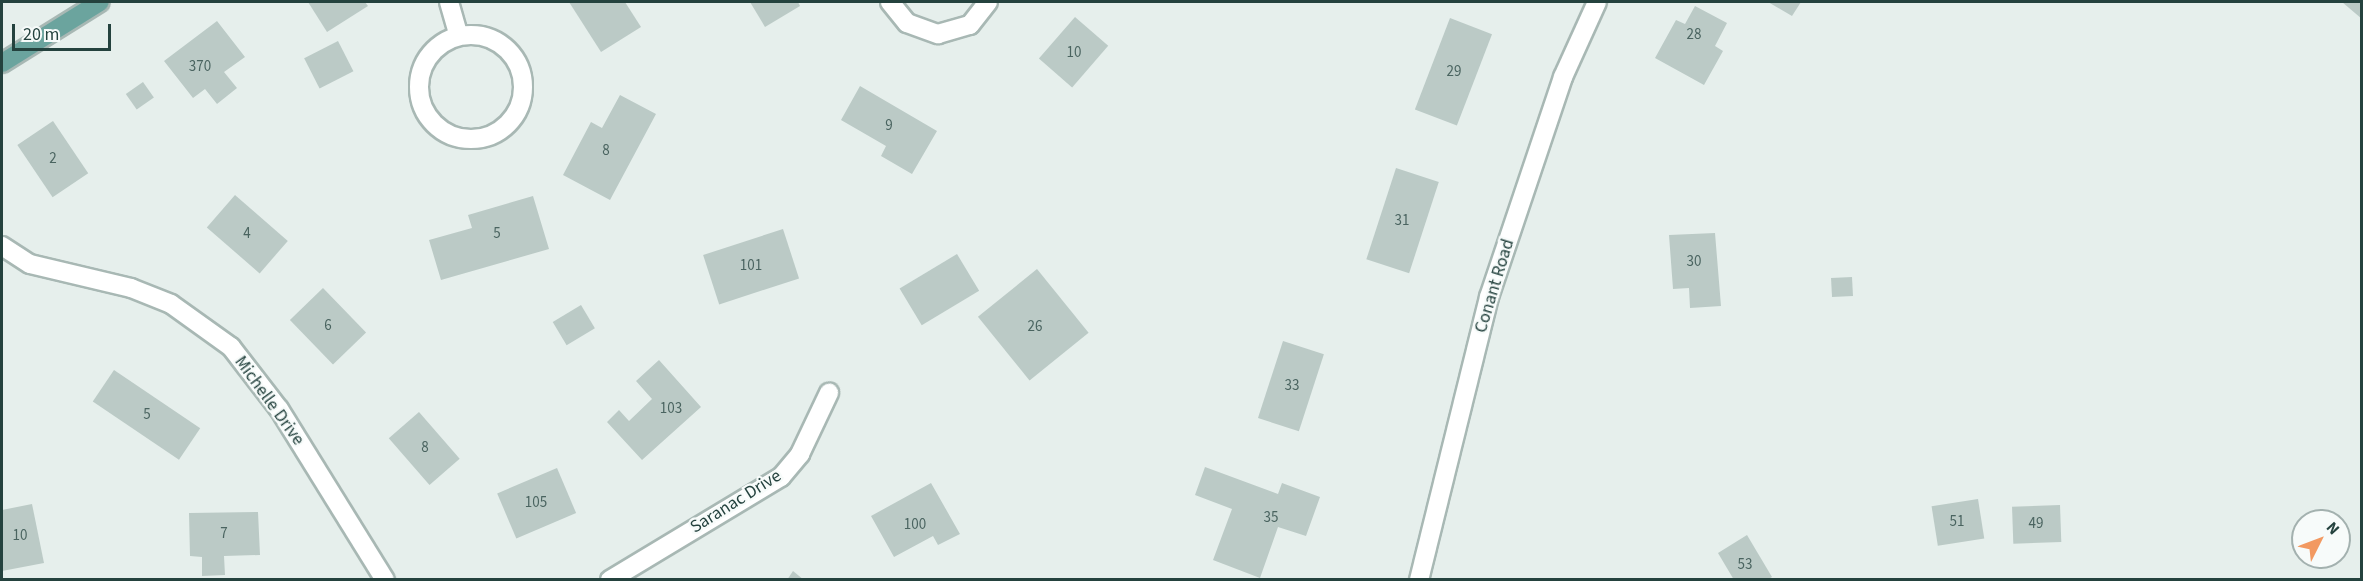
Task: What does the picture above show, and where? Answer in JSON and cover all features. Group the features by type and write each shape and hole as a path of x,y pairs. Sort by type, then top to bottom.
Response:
{"main road":[{"path":"2,63 100,2"}],"street":[{"path":"449,2 459,36"},
{"path":"890,2 907,23 938,34 970,25 988,2"},
{"name":"Conant Road","path":"1419,579 1489,297 1563,77 1597,2"},
{"path":"459,36 495,39 509,50 524,83 514,118 485,138 452,136 427,115 420,100 427,60 459,36"},
{"name":"Michelle Drive","path":"2,246 30,264 131,288 171,304 231,347 279,409 385,579"},
{"name":"Saranac Drive","path":"610,579 781,477 800,454 829,393"}],"building":[{"path":"308,2 365,2 368,6 327,32"},
{"path":"569,2 625,2 641,27 601,52"},
{"path":"750,2 798,2 800,6 765,27"},
{"path":"1768,2 1801,2 1792,16"},
{"path":"2342,2 2362,2 2362,19"},
{"path":"1695,6 1727,23 1715,46 1723,51 1704,85 1655,58 1676,20 1685,24"},
{"path":"1075,17 1108,46 1072,87 1039,59"},
{"path":"1450,18 1492,34 1457,126 1415,109"},
{"path":"217,21 245,57 224,72 237,88 217,104 205,89 193,98 164,61"},
{"path":"338,41 353,71 320,89 304,58"},
{"path":"143,82 154,98 137,110 126,94"},
{"path":"860,86 937,131 912,174 881,156 886,146 841,120"},
{"path":"620,95 656,114 610,200 563,175 591,122 602,128"},
{"path":"53,121 88,173 53,197 17,145"},
{"path":"1396,168 1439,182 1409,273 1366,259"},
{"path":"235,195 288,241 260,273 207,227"},
{"path":"533,196 549,249 441,280 429,240 472,228 468,215"},
{"path":"783,229 799,278 719,304 703,255"},
{"path":"1715,233 1721,306 1690,308 1689,288 1673,289 1669,235"},
{"path":"957,254 979,291 922,325 900,289"},
{"path":"1037,269 1089,333 1030,381 978,317"},
{"path":"1852,277 1853,296 1832,297 1831,278"},
{"path":"323,288 366,333 333,365 290,320"},
{"path":"581,305 595,328 567,345 553,322"},
{"path":"1283,341 1324,354 1299,431 1258,418"},
{"path":"659,360 701,407 642,460 607,422 619,410 629,421 652,399 636,381"},
{"path":"114,370 200,428 179,460 93,402"},
{"path":"419,412 460,459 429,485 389,438"},
{"path":"1205,467 1278,494 1282,483 1320,497 1306,536 1278,527 1260,578 1213,560 1232,509 1195,495"},
{"path":"557,468 576,513 516,539 497,493"},
{"path":"931,483 960,534 938,545 933,536 894,557 871,516"},
{"path":"1978,499 1984,539 1938,546 1932,506"},
{"path":"32,504 44,563 2,571 2,510"},
{"path":"2060,505 2061,542 2013,544 2012,507"},
{"path":"258,512 260,555 224,556 225,575 202,576 202,557 190,556 189,513"},
{"path":"1747,535 1772,577 1767,580 1734,580 1718,553"},
{"path":"793,571 804,580 787,580"}]}
